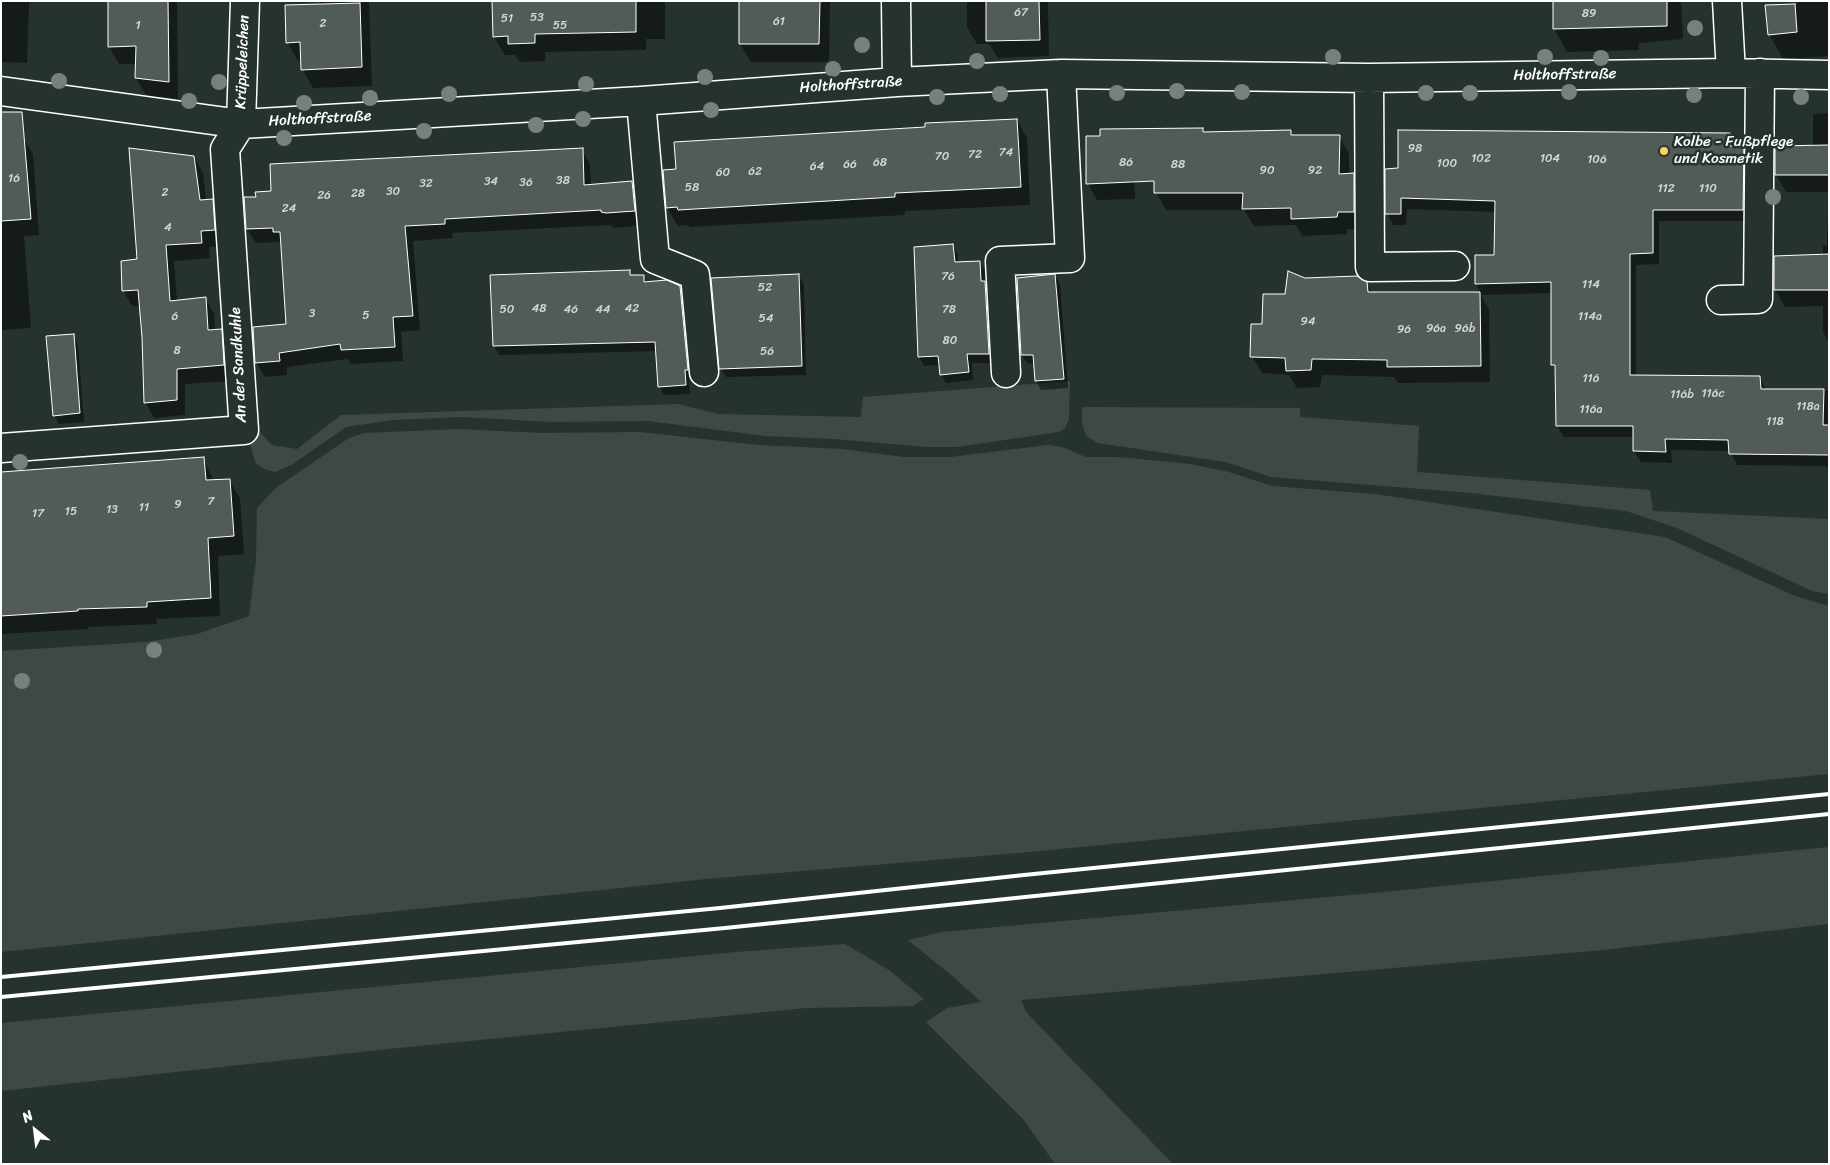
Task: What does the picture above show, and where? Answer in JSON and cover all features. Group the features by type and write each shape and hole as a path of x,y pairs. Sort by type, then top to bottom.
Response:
{"street":[{"name":"Krüppeleichen","path":"242,124 245,1"},
{"path":"896,1 897,82"},
{"path":"1727,1 1731,73"},
{"name":"Holthoffstraße","path":"1,91 242,124 641,101 897,82 1061,74 1369,78 1731,73 1829,75"},
{"path":"1721,300 1758,299 1760,73"},
{"path":"1006,372 1000,261 1070,258 1061,74"},
{"path":"1369,78 1370,266 1455,266"},
{"path":"641,101 655,259 696,275 704,372"},
{"name":"An der Sandkuhle","path":"1,448 244,430 225,149 242,124"}],"shaded area":[{"path":"1070,381 1069,420 1064,429 1059,432 957,447 927,447 834,439 765,436 648,421 552,422 461,417 393,420 346,427 293,464 275,472 264,469 255,462 250,444 252,424 272,445 297,449 341,415 678,404 718,414 861,417 863,397"},
{"path":"1082,407 1300,408 1300,417 1419,426 1417,472 1650,490 1653,511 1829,519 1829,594 1812,591 1677,528 1626,511 1471,493 1271,477 1225,462 1098,443 1086,436 1082,424"},
{"path":"458,429 542,433 640,432 759,445 842,449 904,457 950,457 1048,445 1062,447 1086,457 1118,457 1190,464 1229,472 1272,486 1375,494 1665,537 1795,596 1829,606 1829,774 1019,853 707,879 1,952 1,651 146,642 197,634 249,616 256,560 257,508 277,487 349,438 364,433"},
{"path":"1829,847 1829,924 1603,950 1021,1000 1026,1012 1173,1164 1055,1164 1023,1119 926,1022 947,1008 981,1002 908,940 942,932 1394,891"},
{"path":"845,944 889,970 924,999 912,1006 806,1008 388,1049 1,1091 1,1023 736,952"}],"building":[{"path":"108,1 168,1 169,82 135,78 136,46 108,47"},
{"path":"492,1 636,1 636,32 535,34 535,43 508,44 508,36 493,37"},
{"path":"739,1 820,1 819,44 739,44"},
{"path":"986,1 1039,1 1040,40 986,41"},
{"path":"1553,1 1667,1 1667,26 1553,29"},
{"path":"360,3 362,67 301,70 300,42 286,43 285,5"},
{"path":"1795,4 1797,32 1768,35 1765,5"},
{"path":"1,112 22,112 31,219 1,221"},
{"path":"1017,119 1021,187 895,193 895,197 678,210 677,207 666,208 663,170 676,169 674,142 925,127 925,123"},
{"path":"1203,128 1203,132 1291,130 1291,135 1340,135 1339,174 1354,173 1354,212 1338,212 1337,217 1291,219 1291,208 1242,209 1243,193 1154,193 1154,181 1086,184 1086,136 1100,136 1100,129"},
{"path":"1398,130 1730,133 1730,146 1744,146 1743,210 1653,210 1653,253 1630,254 1630,375 1760,376 1761,389 1824,389 1823,425 1829,425 1829,455 1729,454 1728,440 1665,439 1666,452 1633,451 1633,426 1556,426 1555,365 1551,365 1551,282 1475,284 1475,255 1494,255 1495,201 1401,198 1401,214 1385,214 1385,169 1398,168"},
{"path":"1829,145 1829,175 1775,175 1775,146"},
{"path":"129,148 194,156 200,200 213,199 215,230 201,231 202,243 166,245 170,301 206,297 208,330 222,329 224,365 177,369 177,400 144,403 142,337 138,290 122,291 121,261 137,259"},
{"path":"583,148 584,185 632,181 635,211 606,213 601,212 601,210 445,219 445,224 405,226 413,316 393,317 395,347 341,350 340,344 279,353 280,361 255,363 253,327 286,324 280,232 273,232 273,228 246,229 244,197 256,197 255,192 271,191 270,164"},
{"path":"953,244 955,262 980,261 981,281 985,281 989,354 967,354 969,372 940,375 938,356 918,357 914,247"},
{"path":"1829,254 1829,290 1774,290 1774,256"},
{"path":"630,270 630,275 644,275 644,282 667,280 680,286 688,370 685,370 686,385 658,387 655,342 493,346 490,275"},
{"path":"1288,271 1305,278 1357,276 1367,282 1368,292 1480,292 1481,366 1387,367 1387,360 1312,359 1311,370 1286,371 1285,358 1250,357 1251,324 1262,324 1263,294 1285,294"},
{"path":"799,274 802,366 719,369 711,278"},
{"path":"1055,274 1064,379 1035,381 1033,355 1021,355 1017,278"},
{"path":"74,334 80,413 53,416 46,336"},
{"path":"204,457 206,480 230,479 234,536 208,538 211,598 147,602 147,607 78,609 78,611 1,616 1,472"}],"railway":[{"path":"1,977 720,908 1024,875 1829,794"},
{"path":"1,997 725,928 1829,814"}],"place":[{"name":"Kolbe - Fußpflege und Kosmetik","path":"1664,151"}]}
